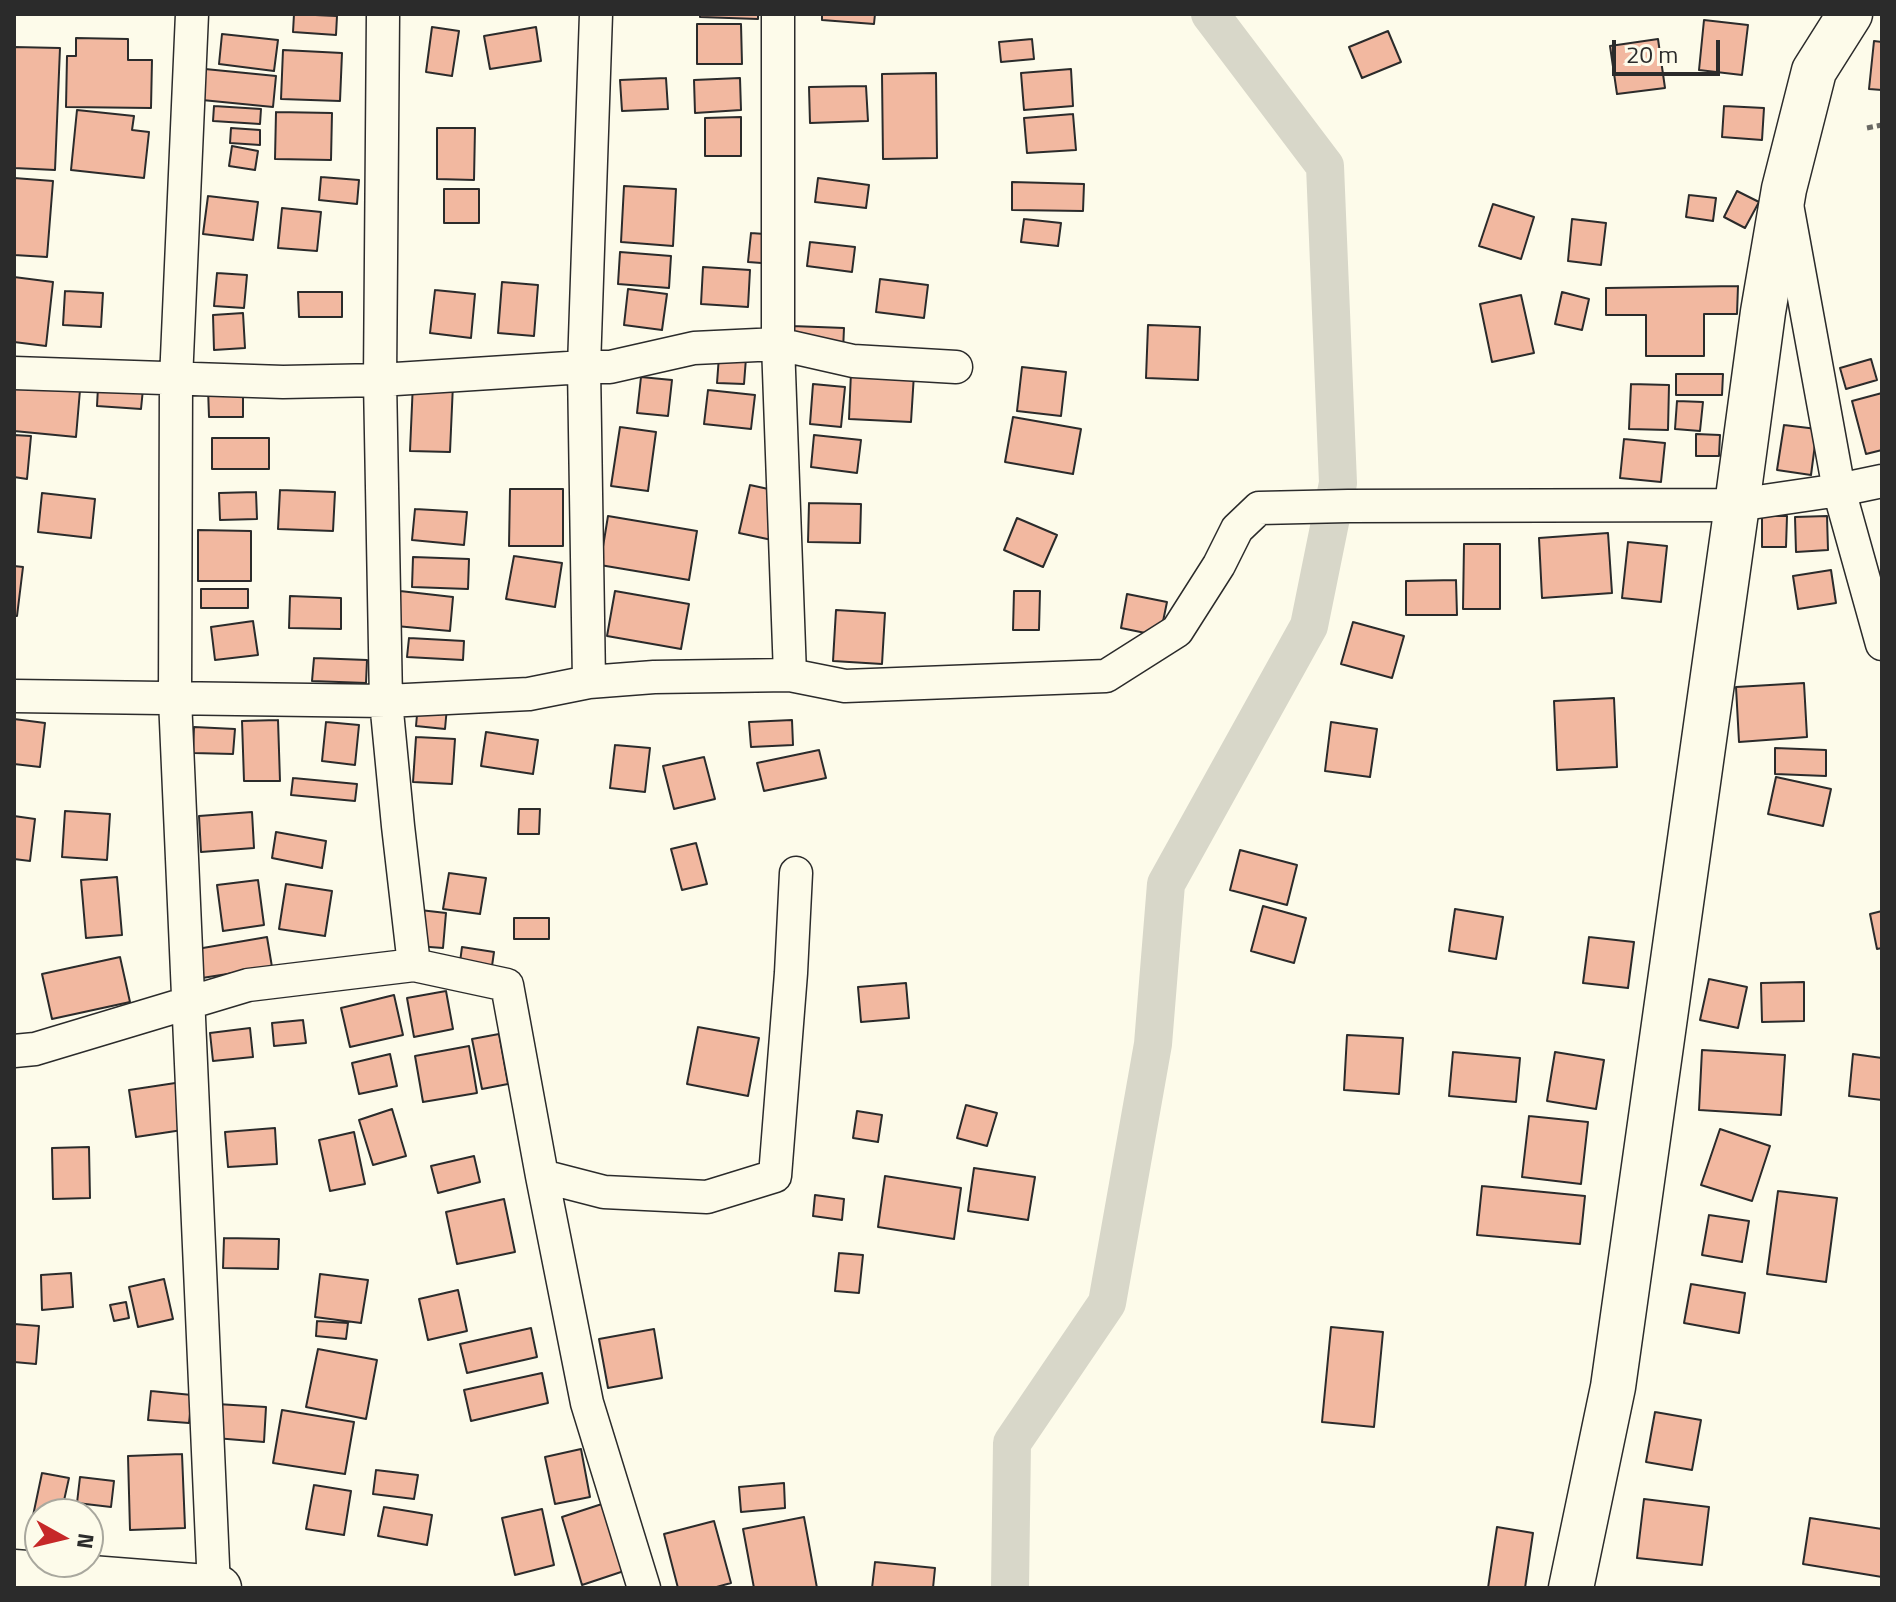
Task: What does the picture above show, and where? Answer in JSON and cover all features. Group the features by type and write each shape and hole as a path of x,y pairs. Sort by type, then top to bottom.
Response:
{"street":[{"path":"14,1572 217,1588 175,699 176,380 192,14"},
{"path":"383,14 380,380 386,701 414,965"},
{"path":"589,682 584,367 596,14"},
{"path":"778,14 778,344 790,675"},
{"path":"1571,1588 1613,1387 1763,312 1784,189 1814,71 1850,14"},
{"path":"1784,189 1839,490 1882,644"},
{"path":"14,373 176,380 380,380 610,367 694,348 778,344 853,361 956,367"},
{"path":"14,696 386,701 529,694 589,682 654,677 790,675 845,686 1106,676 1177,631 1219,565 1237,529 1259,508 1737,505 1882,481"},
{"path":"542,1176 604,1192 707,1197 775,1176 796,873"},
{"path":"14,1051 35,1049 248,985 414,965 507,985 587,1403 644,1588"}],"path":[{"path":"1867,128 1882,125"}],"building":[{"path":"294,14 337,16 336,35 293,32"},
{"path":"700,14 758,14 758,19 700,17"},
{"path":"822,14 875,14 874,24 822,20"},
{"path":"1704,20 1748,25 1742,75 1699,70"},
{"path":"697,24 741,24 742,64 697,64"},
{"path":"432,27 459,31 452,76 426,72"},
{"path":"536,27 541,61 490,69 484,36"},
{"path":"1388,31 1401,62 1362,78 1349,47"},
{"path":"222,34 278,40 274,71 219,64"},
{"path":"76,38 128,39 128,60 152,60 151,108 66,107 67,56 76,56"},
{"path":"1032,39 1034,59 1001,62 999,42"},
{"path":"1658,39 1665,88 1617,94 1610,46"},
{"path":"1874,41 1882,42 1882,90 1869,89"},
{"path":"14,47 60,48 55,170 14,168"},
{"path":"283,50 342,53 340,101 281,99"},
{"path":"195,68 276,76 273,107 192,99"},
{"path":"1071,69 1073,106 1024,110 1021,73"},
{"path":"936,73 937,158 883,159 882,74"},
{"path":"666,78 668,109 622,111 620,80"},
{"path":"740,78 741,110 695,113 694,80"},
{"path":"866,86 868,121 810,123 809,87"},
{"path":"214,106 261,109 260,124 213,121"},
{"path":"1724,106 1764,108 1762,140 1722,137"},
{"path":"77,110 134,116 132,130 149,132 144,178 71,170"},
{"path":"276,112 332,113 331,160 275,159"},
{"path":"1073,114 1076,150 1027,153 1024,118"},
{"path":"741,117 741,156 705,156 705,118"},
{"path":"231,128 260,130 260,145 230,143"},
{"path":"437,128 475,128 474,180 437,179"},
{"path":"232,146 258,151 255,170 229,166"},
{"path":"321,177 359,180 357,204 319,200"},
{"path":"14,178 53,181 47,257 14,255"},
{"path":"818,178 869,185 866,208 815,202"},
{"path":"1012,182 1084,184 1083,211 1012,210"},
{"path":"624,186 676,189 673,246 621,242"},
{"path":"444,189 479,189 479,223 444,223"},
{"path":"1737,191 1759,202 1745,228 1724,217"},
{"path":"1689,195 1716,198 1713,221 1686,217"},
{"path":"208,196 258,202 253,240 203,234"},
{"path":"1493,204 1534,217 1521,259 1479,246"},
{"path":"282,208 321,212 317,251 278,248"},
{"path":"1024,219 1061,223 1058,246 1021,242"},
{"path":"1572,219 1606,223 1601,265 1568,261"},
{"path":"751,233 778,235 775,264 748,262"},
{"path":"810,242 855,247 852,272 807,266"},
{"path":"620,252 671,256 669,288 618,284"},
{"path":"703,267 750,270 748,307 701,304"},
{"path":"217,273 247,275 244,308 214,306"},
{"path":"14,277 53,282 46,346 14,342"},
{"path":"880,279 928,285 924,318 876,312"},
{"path":"502,282 538,285 534,336 498,333"},
{"path":"1738,286 1737,314 1704,314 1704,356 1646,356 1646,315 1606,315 1606,288"},
{"path":"628,289 667,294 662,330 624,325"},
{"path":"435,290 475,294 471,338 430,333"},
{"path":"65,291 103,293 101,327 63,325"},
{"path":"298,292 342,292 342,317 299,317"},
{"path":"1562,292 1589,299 1582,330 1555,324"},
{"path":"1521,295 1534,353 1492,362 1480,304"},
{"path":"243,313 245,348 214,350 213,315"},
{"path":"1148,325 1200,327 1198,380 1146,378"},
{"path":"792,326 844,328 843,351 791,349"},
{"path":"719,356 746,358 744,384 717,383"},
{"path":"1871,359 1877,380 1846,389 1840,368"},
{"path":"1022,367 1066,372 1061,416 1017,411"},
{"path":"851,372 914,374 911,422 849,419"},
{"path":"1676,374 1723,374 1722,395 1676,395"},
{"path":"641,377 672,380 668,416 637,413"},
{"path":"413,382 453,384 450,452 410,451"},
{"path":"14,384 80,390 76,437 14,431"},
{"path":"813,384 845,387 841,427 810,424"},
{"path":"1631,384 1669,385 1668,430 1629,429"},
{"path":"98,387 143,389 141,409 97,406"},
{"path":"208,388 243,388 243,417 209,417"},
{"path":"708,390 755,395 751,429 704,424"},
{"path":"1882,393 1882,450 1866,454 1852,401"},
{"path":"1677,401 1703,402 1700,431 1675,429"},
{"path":"1013,417 1081,429 1073,474 1005,462"},
{"path":"1784,425 1817,429 1811,475 1777,470"},
{"path":"620,427 656,432 648,491 611,486"},
{"path":"1696,434 1720,435 1719,456 1696,456"},
{"path":"14,435 31,436 27,479 14,477"},
{"path":"814,435 861,440 857,473 811,467"},
{"path":"212,438 269,438 269,469 212,469"},
{"path":"1624,439 1665,443 1661,482 1620,478"},
{"path":"750,485 782,492 772,540 739,533"},
{"path":"510,489 563,489 563,546 509,546"},
{"path":"280,490 335,492 333,531 278,529"},
{"path":"256,492 257,519 220,520 219,493"},
{"path":"42,493 95,499 91,538 38,532"},
{"path":"809,503 861,504 860,543 808,542"},
{"path":"415,509 467,512 464,545 412,540"},
{"path":"608,516 697,531 689,580 600,565"},
{"path":"1762,516 1787,516 1786,547 1762,547"},
{"path":"1827,516 1828,550 1796,552 1795,517"},
{"path":"1017,518 1057,535 1043,567 1004,550"},
{"path":"198,530 251,531 251,581 198,581"},
{"path":"1608,533 1612,593 1542,598 1539,538"},
{"path":"1628,542 1667,546 1661,602 1622,598"},
{"path":"1464,544 1500,544 1500,609 1463,609"},
{"path":"514,556 562,563 555,607 506,599"},
{"path":"413,557 469,559 468,589 412,587"},
{"path":"14,566 23,567 17,616 14,616"},
{"path":"1831,570 1836,603 1798,609 1793,576"},
{"path":"1456,580 1457,615 1406,615 1406,581"},
{"path":"201,589 248,589 248,608 201,608"},
{"path":"400,591 453,597 450,631 396,626"},
{"path":"615,591 689,604 681,649 607,636"},
{"path":"1014,591 1040,591 1039,630 1013,630"},
{"path":"1127,594 1167,602 1160,636 1121,628"},
{"path":"290,596 341,598 341,629 289,628"},
{"path":"836,610 885,613 882,664 833,661"},
{"path":"253,621 258,655 215,660 211,627"},
{"path":"1353,622 1404,636 1392,678 1341,664"},
{"path":"409,638 464,641 463,660 407,657"},
{"path":"314,658 367,660 366,683 312,681"},
{"path":"1804,683 1807,737 1739,742 1736,687"},
{"path":"1614,698 1617,767 1557,770 1554,701"},
{"path":"418,704 447,707 445,729 416,726"},
{"path":"14,719 45,723 40,767 14,764"},
{"path":"278,720 280,781 244,781 242,721"},
{"path":"792,720 793,745 751,747 749,722"},
{"path":"326,722 359,725 355,765 322,761"},
{"path":"1331,722 1377,729 1370,777 1325,771"},
{"path":"194,727 235,729 233,754 193,753"},
{"path":"486,732 538,740 533,774 481,766"},
{"path":"416,737 455,739 452,784 413,782"},
{"path":"615,745 650,748 645,792 610,788"},
{"path":"1775,748 1826,750 1826,776 1775,774"},
{"path":"819,750 826,778 764,791 757,763"},
{"path":"704,757 715,799 674,809 663,766"},
{"path":"1776,777 1831,789 1823,826 1768,814"},
{"path":"293,778 357,784 355,801 291,795"},
{"path":"519,809 540,809 539,834 518,834"},
{"path":"65,811 110,814 107,860 62,857"},
{"path":"252,812 254,848 201,852 199,816"},
{"path":"14,816 35,819 30,861 14,859"},
{"path":"276,832 326,841 322,868 272,858"},
{"path":"696,843 707,884 682,890 671,849"},
{"path":"1240,850 1297,865 1287,905 1230,890"},
{"path":"449,873 486,878 480,914 443,909"},
{"path":"117,877 122,935 86,938 81,880"},
{"path":"258,880 264,925 223,931 217,885"},
{"path":"286,884 332,891 325,936 279,929"},
{"path":"1263,906 1306,918 1294,963 1251,951"},
{"path":"1455,909 1503,917 1496,959 1449,951"},
{"path":"420,910 446,913 443,948 416,946"},
{"path":"1882,911 1882,948 1877,949 1870,914"},
{"path":"514,918 549,918 549,939 514,939"},
{"path":"267,937 272,967 202,978 197,949"},
{"path":"1589,937 1634,942 1628,988 1583,983"},
{"path":"462,947 494,952 492,966 460,962"},
{"path":"120,957 130,1002 52,1019 42,974"},
{"path":"1709,979 1747,987 1738,1028 1700,1020"},
{"path":"1804,982 1804,1021 1762,1022 1761,983"},
{"path":"906,983 909,1018 861,1022 858,987"},
{"path":"446,991 453,1029 414,1037 407,998"},
{"path":"394,995 403,1035 350,1047 341,1008"},
{"path":"303,1020 306,1043 274,1046 272,1023"},
{"path":"698,1027 759,1038 748,1096 687,1084"},
{"path":"250,1028 253,1057 213,1061 210,1033"},
{"path":"499,1034 508,1084 482,1089 472,1039"},
{"path":"1347,1035 1403,1038 1399,1094 1344,1090"},
{"path":"469,1046 477,1093 423,1102 415,1056"},
{"path":"1702,1050 1785,1055 1781,1115 1699,1110"},
{"path":"1453,1052 1520,1058 1516,1102 1449,1096"},
{"path":"1555,1052 1604,1060 1596,1109 1547,1101"},
{"path":"390,1054 397,1086 359,1094 352,1063"},
{"path":"1853,1054 1882,1058 1882,1100 1849,1096"},
{"path":"182,1082 189,1129 136,1137 129,1090"},
{"path":"966,1105 997,1113 987,1146 957,1138"},
{"path":"392,1109 406,1156 373,1165 359,1120"},
{"path":"857,1111 882,1115 878,1142 853,1138"},
{"path":"1529,1116 1588,1122 1581,1184 1522,1177"},
{"path":"275,1128 277,1164 228,1167 225,1132"},
{"path":"1720,1129 1770,1146 1752,1201 1701,1185"},
{"path":"354,1132 365,1184 330,1191 319,1140"},
{"path":"89,1147 90,1198 53,1199 52,1148"},
{"path":"474,1156 480,1182 438,1193 431,1166"},
{"path":"974,1168 1035,1177 1028,1220 968,1211"},
{"path":"885,1176 961,1188 954,1239 878,1227"},
{"path":"1482,1186 1585,1196 1580,1244 1477,1235"},
{"path":"1778,1191 1837,1198 1826,1282 1767,1274"},
{"path":"815,1195 844,1199 842,1220 813,1216"},
{"path":"504,1199 515,1252 457,1264 446,1212"},
{"path":"1709,1215 1749,1221 1742,1262 1702,1255"},
{"path":"224,1238 279,1239 278,1269 223,1268"},
{"path":"839,1253 863,1255 859,1293 835,1291"},
{"path":"71,1273 73,1307 42,1310 41,1275"},
{"path":"320,1274 368,1280 361,1323 315,1317"},
{"path":"164,1279 173,1319 138,1327 129,1287"},
{"path":"1691,1284 1745,1293 1739,1333 1684,1323"},
{"path":"458,1290 467,1331 428,1340 419,1299"},
{"path":"126,1302 129,1318 114,1321 110,1305"},
{"path":"317,1321 348,1323 346,1339 316,1336"},
{"path":"14,1324 39,1326 36,1364 14,1362"},
{"path":"1331,1327 1383,1332 1374,1427 1322,1422"},
{"path":"531,1328 537,1357 467,1373 460,1344"},
{"path":"654,1329 662,1378 608,1388 599,1339"},
{"path":"318,1349 377,1360 366,1419 306,1407"},
{"path":"542,1373 548,1403 471,1421 464,1390"},
{"path":"151,1391 192,1395 189,1423 148,1420"},
{"path":"217,1404 266,1407 264,1442 215,1438"},
{"path":"282,1410 354,1422 345,1474 273,1463"},
{"path":"1655,1412 1701,1420 1692,1470 1646,1462"},
{"path":"581,1449 590,1497 555,1504 545,1457"},
{"path":"182,1454 185,1528 130,1530 128,1456"},
{"path":"376,1470 418,1475 414,1499 373,1494"},
{"path":"42,1473 69,1478 65,1498 37,1498"},
{"path":"80,1477 114,1481 111,1507 104,1506 104,1498 78,1498"},
{"path":"784,1483 785,1508 741,1512 739,1487"},
{"path":"314,1485 351,1491 344,1535 306,1529"},
{"path":"1644,1499 1709,1507 1702,1565 1637,1558"},
{"path":"605,1503 627,1570 582,1585 562,1517"},
{"path":"384,1507 432,1515 427,1545 378,1536"},
{"path":"542,1509 554,1565 515,1575 502,1518"},
{"path":"804,1517 817,1588 754,1588 743,1529"},
{"path":"1810,1518 1882,1529 1882,1577 1803,1564"},
{"path":"714,1521 731,1583 713,1588 678,1588 664,1534"},
{"path":"1497,1527 1533,1533 1525,1588 1488,1588"},
{"path":"875,1562 935,1568 933,1588 872,1588"}],"waterway":[{"path":"1010,1588 1012,1443 1107,1303 1153,1044 1166,884 1309,626 1338,483 1325,166 1210,14"}]}
